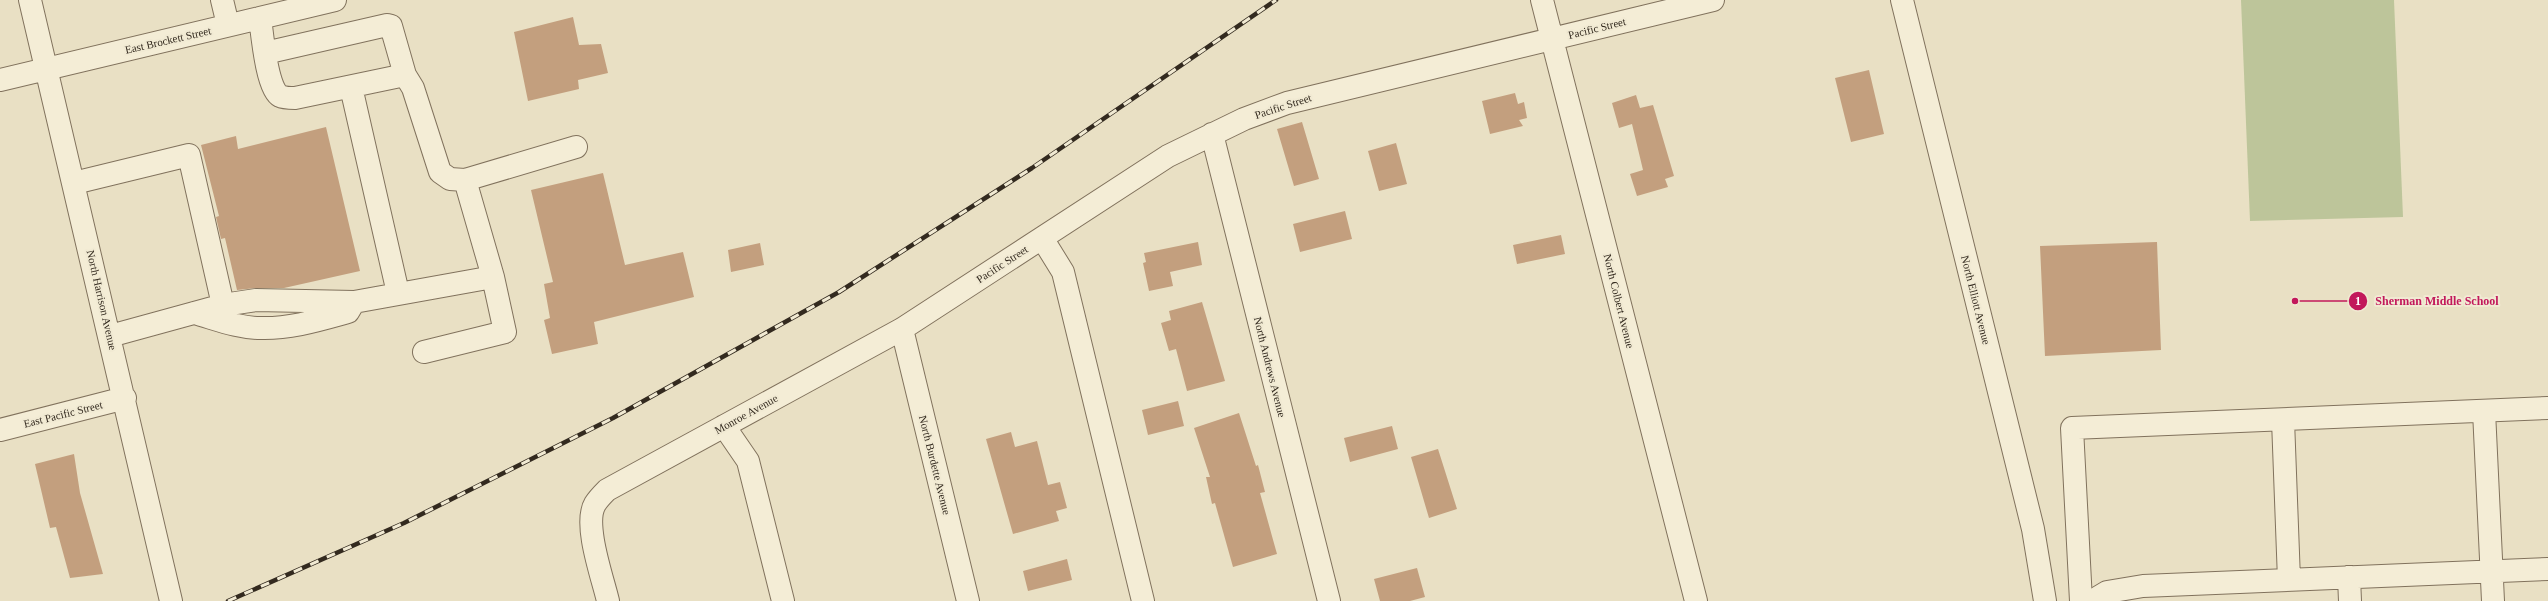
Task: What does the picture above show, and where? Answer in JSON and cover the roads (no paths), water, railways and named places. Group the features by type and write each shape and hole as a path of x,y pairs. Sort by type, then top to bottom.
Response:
{"street":[{"name":"North Harrison Avenue","path":"30,0 125,398 171,601"},
{"path":"222,0 228,25"},
{"name":"East Brockett Street","path":"0,80 335,0"},
{"name":"North Colbert Avenue","path":"1542,0 1696,601"},
{"name":"Pacific Street","path":"902,329 1168,156 1212,134 1287,103 1713,0"},
{"name":"North Elliott Avenue","path":"1902,0 2033,529 2045,601"},
{"path":"260,18 265,53 275,92 280,97 296,98 405,75"},
{"path":"265,53 387,25 391,26 405,75 413,88 440,172 450,180 465,180 576,148"},
{"path":"351,87 398,293"},
{"name":"North Andrews Avenue","path":"1212,134 1329,601"},
{"path":"74,183 189,155 223,305"},
{"path":"424,352 505,332 493,277 465,180"},
{"path":"1042,238 1063,272 1143,601"},
{"path":"110,336 223,305 256,300 354,302 493,277"},
{"path":"194,313 233,324 260,328 301,324 348,312 354,302"},
{"name":"Monroe Avenue","path":"608,601 591,530 591,516 594,504 607,490 902,329"},
{"name":"North Burdette Avenue","path":"902,329 968,601"},
{"name":"East Pacific Street","path":"0,430 125,398"},
{"path":"2081,601 2072,428 2548,408"},
{"path":"2484,411 2493,601"},
{"path":"2282,420 2289,580"},
{"path":"724,426 748,461 783,601"},
{"path":"2092,601 2107,592 2143,586 2548,569"},
{"path":"2349,577 2350,601"}],"railway":[{"path":"228,601 404,523 613,418 839,292 1032,168 1276,0"}],"place":[{"name":"Sherman Middle School","path":"2295,301"}]}
